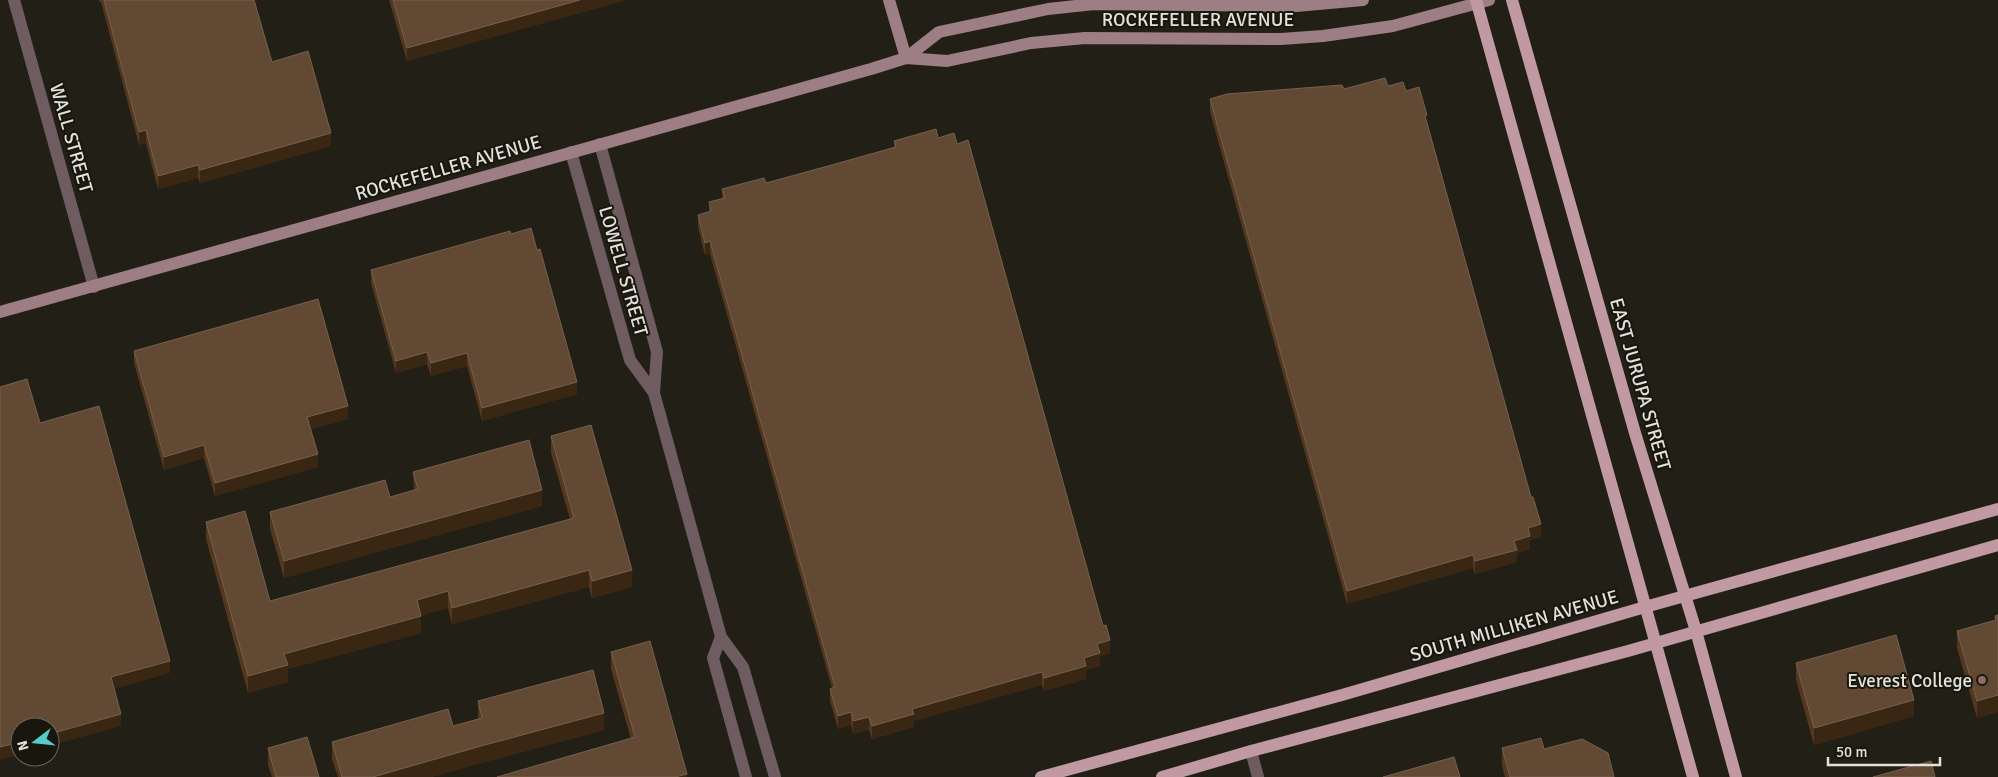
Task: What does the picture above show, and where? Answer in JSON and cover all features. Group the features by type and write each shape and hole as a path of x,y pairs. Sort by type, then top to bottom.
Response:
{"main road":[{"name":"EAST JURUPA STREET","path":"1512,0 1635,433 1696,631 1736,777"},
{"path":"1481,1 1645,607 1693,777"},
{"name":"SOUTH MILLIKEN AVENUE","path":"1041,777 1342,695 1645,607 1998,509"},
{"path":"1162,777 1251,751 1655,643 1998,546"}],"street":[{"name":"WALL STREET","path":"14,0 94,286"},
{"path":"889,0 906,58"},
{"name":"ROCKEFELLER AVENUE","path":"906,58 939,32 1039,11 1085,5 1296,6 1363,0"},
{"name":"ROCKEFELLER AVENUE","path":"0,312 906,58 948,61 1031,43 1085,38 1281,39 1323,36 1393,26 1481,1"},
{"name":"LOWELL STREET","path":"600,144 657,352 654,393 721,636 743,667 775,777"},
{"name":"LOWELL STREET","path":"571,152 630,360 654,393"},
{"path":"721,636 713,658 746,777"},
{"path":"1251,751 1258,777"}],"building":[{"path":"104,0 254,0 272,62 308,51 331,133 200,170 198,165 158,176 146,130 139,132"},
{"path":"393,0 580,0 407,48"},
{"path":"1385,78 1388,86 1403,82 1406,91 1419,87 1427,115 1425,116 1531,497 1533,497 1541,524 1528,528 1530,536 1514,541 1517,550 1475,561 1473,555 1347,591 1210,99 1227,94 1342,85 1344,89"},
{"path":"936,129 938,138 954,133 957,144 968,140 1103,626 1106,625 1110,640 1097,644 1100,653 1084,658 1086,666 1044,678 1042,672 912,709 914,714 872,726 869,717 853,721 851,712 838,716 830,689 835,687 710,241 705,243 698,215 711,211 709,202 725,198 722,189 764,178 766,183 832,165 896,147 894,141"},
{"path":"531,228 537,250 540,249 577,382 482,408 467,353 431,363 427,352 396,361 371,270 510,231 511,234"},
{"path":"318,299 348,406 307,417 318,454 215,483 204,445 164,457 134,351"},
{"path":"27,379 40,423 99,406 170,661 111,677 121,714 60,731 60,717 10,717 10,744 0,747 0,387"},
{"path":"591,425 632,570 592,581 589,570 452,608 448,591 417,600 421,616 284,654 288,665 248,676 206,522 245,511 270,601 574,518 551,436"},
{"path":"529,440 542,490 284,561 270,512 385,480 390,497 418,489 413,472"},
{"name":"Everest College","path":"1998,615 1998,695 1977,701 1957,631 1996,620 1995,616"},
{"path":"1896,635 1914,700 1814,728 1796,663"},
{"path":"650,641 687,774 675,777 497,777 635,737 611,652"},
{"path":"593,670 604,713 373,777 342,777 332,742 448,709 453,726 482,718 478,701"},
{"path":"307,737 319,777 276,777 268,748"},
{"path":"1541,738 1544,749 1582,739 1608,753 1614,777 1510,777 1502,748"},
{"path":"1454,757 1460,777 1383,777"},
{"path":"1931,761 1935,777 1873,777"}],"place":[{"name":"Everest College","path":"1982,680"}]}
